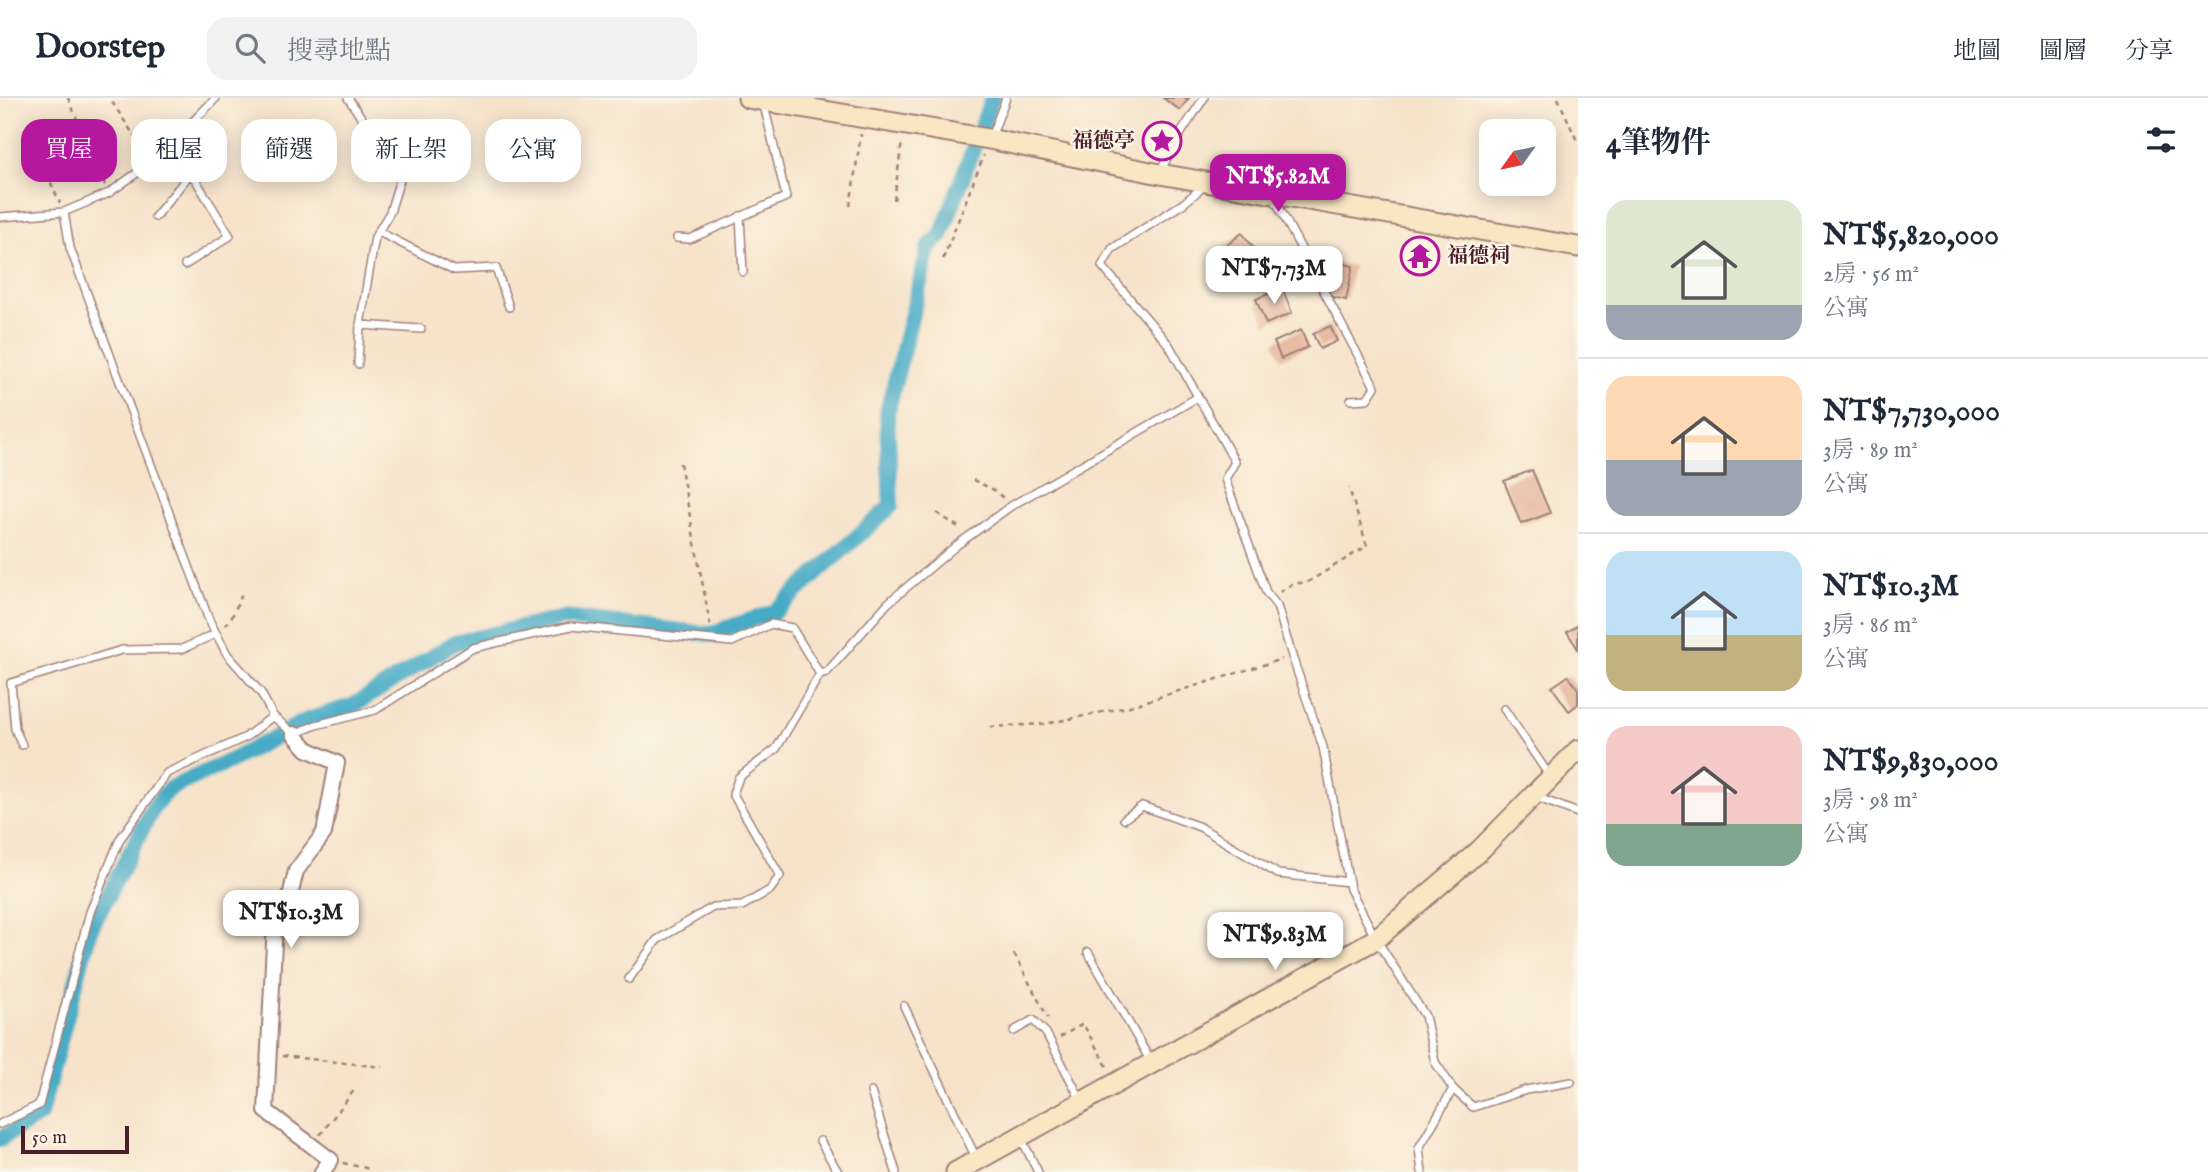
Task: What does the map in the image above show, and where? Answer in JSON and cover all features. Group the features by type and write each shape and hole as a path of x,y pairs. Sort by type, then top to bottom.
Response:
{"main road":[{"path":"755,99 947,131 1160,174 1578,247"},
{"path":"956,1172 1376,939 1479,851 1576,754"}],"street":[{"path":"294,734 307,749 337,763 324,833 296,871 288,905 275,922 266,1111 312,1146 326,1166"}],"lane":[{"path":"195,119 216,98"},
{"path":"348,98 401,176 390,212 375,237 360,325 358,364"},
{"path":"989,139 1006,98"},
{"path":"1160,174 1173,145 1204,98"},
{"path":"677,237 690,239 786,197 755,99"},
{"path":"0,216 64,212 109,193 131,178"},
{"path":"155,217 183,182"},
{"path":"185,265 230,236 197,182"},
{"path":"1208,182 1184,203 1112,249 1102,266 1169,345 1236,462 1225,480 1266,592 1278,606 1292,656 1324,747 1350,889 1376,939 1425,1016 1435,1062 1453,1088 1473,1107 1526,1090 1571,1082"},
{"path":"1270,192 1375,387 1367,399 1351,400"},
{"path":"64,212 70,247 182,554 215,634 226,654 261,693 273,716 294,734 316,725 375,710 473,648 571,626 732,642 771,624 792,628 820,674"},
{"path":"740,216 743,272"},
{"path":"379,232 454,270 496,268 509,307"},
{"path":"360,325 421,329"},
{"path":"629,979 657,940 713,907 742,906 770,890 780,876 733,794 738,777 776,749 820,674 827,672 887,603 1011,506 1198,397"},
{"path":"22,745 15,729 11,683 122,650 182,649 215,634"},
{"path":"1504,709 1550,778"},
{"path":"0,1124 39,1105 90,912 120,839 167,773 246,737 273,716"},
{"path":"1533,796 1578,813"},
{"path":"1124,819 1142,806 1200,827 1278,874 1349,882"},
{"path":"1088,951 1152,1063"},
{"path":"904,1006 978,1160"},
{"path":"1014,1031 1033,1020 1046,1032 1082,1103"},
{"path":"1422,1172 1419,1148 1453,1088"},
{"path":"871,1092 896,1172"},
{"path":"1020,1137 1038,1172"},
{"path":"820,1142 838,1172"}],"path":[{"path":"68,98 109,193"},
{"path":"1558,98 1578,143"},
{"path":"112,102 131,130"},
{"path":"850,206 864,117"},
{"path":"894,200 904,124"},
{"path":"943,259 989,139"},
{"path":"50,182 64,212"},
{"path":"680,464 714,641"},
{"path":"973,480 994,489 1011,506"},
{"path":"1271,598 1292,584 1308,582 1367,546 1349,488"},
{"path":"937,513 971,535"},
{"path":"215,634 231,618 242,594"},
{"path":"990,727 1045,724 1127,707 1292,656"},
{"path":"1014,954 1052,1026"},
{"path":"1058,1038 1083,1024 1116,1083"},
{"path":"269,1055 383,1067"},
{"path":"312,1146 355,1089"},
{"path":"326,1166 370,1169"}],"building":[{"path":"1163,98 1189,98 1180,110"},
{"path":"1242,233 1256,251 1237,266 1223,248"},
{"path":"1335,262 1353,266 1346,300 1328,296"},
{"path":"1282,288 1292,313 1266,324 1256,299"},
{"path":"1330,326 1337,341 1320,349 1313,334"},
{"path":"1301,330 1308,347 1281,359 1274,342"},
{"path":"1532,470 1550,513 1521,524 1504,481"},
{"path":"1578,625 1578,649 1567,632"},
{"path":"1568,676 1578,689 1578,704 1569,711 1552,687"}],"waterway":[{"path":"0,1139 40,1115 90,930 154,806 169,789 236,758 307,720 354,705 454,643 564,618 709,634 774,612 891,506 887,413 929,246 941,236 992,98"}],"place":[{"name":"福德亭","path":"1162,141"},
{"name":"福德祠","path":"1420,256"}]}
